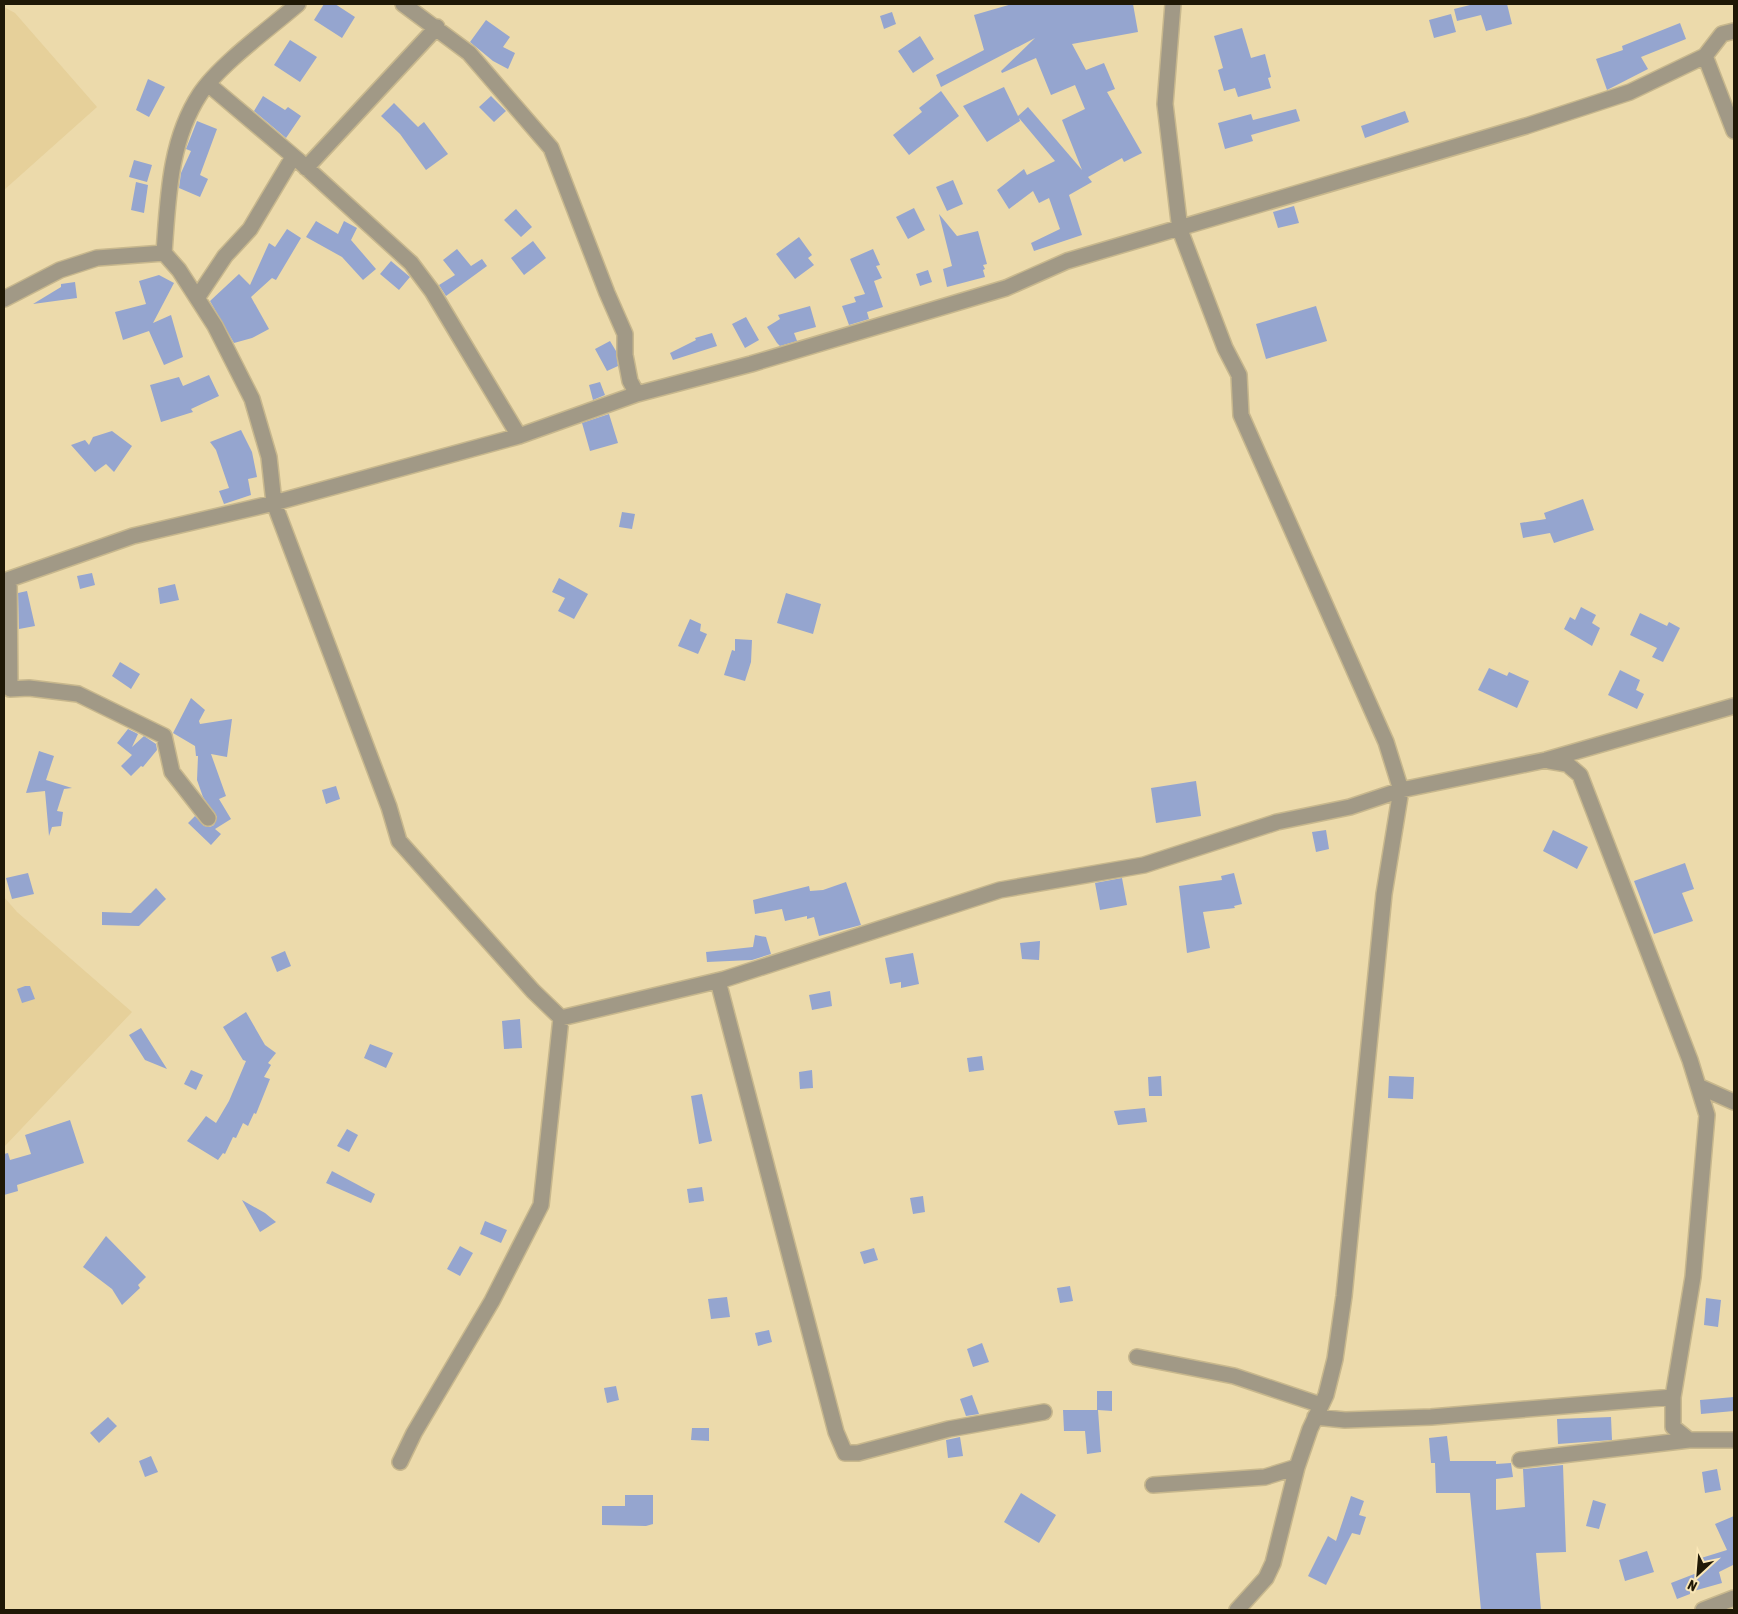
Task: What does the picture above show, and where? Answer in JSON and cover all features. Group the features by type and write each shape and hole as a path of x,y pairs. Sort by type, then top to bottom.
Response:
{"street":[{"path":"298,4 208,84 199,95 181,133 168,190 164,253 179,270 215,326 252,399 269,457 274,502 389,807 399,841 533,991 561,1018"},
{"path":"403,4 437,27 470,53 551,148 607,293 625,334 625,355 628,372 637,394"},
{"path":"1173,4 1164,104 1180,230 1224,348 1239,375 1241,415 1386,742 1401,790 1384,894 1344,1296 1335,1359 1297,1467 1273,1563 1266,1578 1236,1610"},
{"path":"306,168 437,27"},
{"path":"208,818 172,772 164,736 78,694 29,688 10,689 6,580 133,536 274,502 519,436 637,394 833,341 1006,288 1068,261 1180,230 1536,123 1630,92 1705,56 1722,34 1734,31"},
{"path":"1705,56 1734,131"},
{"path":"208,84 306,168 411,263 463,341 519,436"},
{"path":"197,298 225,256 250,229 293,157"},
{"path":"4,299 60,270 97,258 164,253"},
{"path":"561,1018 718,981 1000,890 1144,865 1277,822 1350,807 1401,790 1546,760 1734,706"},
{"path":"1546,760 1567,764 1580,775 1698,1086 1707,1115 1693,1277 1673,1397 1673,1427 1689,1440"},
{"path":"718,981 836,1432 845,1453 858,1453 949,1430 1044,1412"},
{"path":"400,1462 414,1433 492,1301 541,1206 561,1018"},
{"path":"1698,1086 1734,1102"},
{"path":"1137,1357 1234,1376 1318,1411 1345,1420 1431,1417 1673,1397"},
{"path":"1520,1460 1689,1440 1734,1440"},
{"path":"1154,1485 1265,1477 1297,1467"},
{"path":"1704,1610 1734,1598"}],"shaded area":[{"path":"4,7 15,13 97,107 4,190"},
{"path":"4,897 17,912 132,1012 4,1147"}],"building":[{"path":"324,4 335,4 355,17 342,38 314,20"},
{"path":"1012,4 1133,4 1138,32 1072,44 1086,70 1104,63 1115,89 1107,92 1142,153 1124,162 1122,158 1088,177 1092,182 1069,195 1082,235 1034,251 1031,243 1060,229 1049,198 1039,203 1033,191 1009,209 997,190 1024,169 1027,175 1055,161 1019,118 1020,121 987,142 963,106 1004,87 1018,116 1028,107 1082,170 1062,120 1085,109 1075,85 1051,95 1036,58 1002,73 1001,71 1035,38 941,87 936,75 984,50 974,15"},
{"path":"1474,4 1507,4 1512,24 1486,31 1481,15 1457,21 1454,9"},
{"path":"892,12 896,24 884,29 880,16"},
{"path":"1451,14 1456,32 1434,38 1429,20"},
{"path":"486,20 510,37 503,47 515,53 508,69 493,61 470,42"},
{"path":"1680,23 1686,39 1641,57 1648,69 1607,90 1596,59 1623,50 1622,46"},
{"path":"1242,28 1251,58 1265,54 1271,77 1268,78 1271,88 1238,97 1235,88 1224,91 1218,70 1223,68 1214,36"},
{"path":"920,36 934,59 913,73 898,51"},
{"path":"290,40 317,57 300,82 274,65"},
{"path":"148,79 165,87 149,117 136,110"},
{"path":"941,91 959,116 909,155 893,135 922,112 919,108"},
{"path":"263,96 285,110 288,107 301,116 286,138 254,111"},
{"path":"491,96 506,111 494,122 479,107"},
{"path":"394,103 418,127 424,122 448,154 426,170 400,134 381,116"},
{"path":"1296,109 1300,121 1251,135 1253,141 1225,149 1218,123 1251,114 1253,120"},
{"path":"1405,111 1409,122 1365,138 1361,126"},
{"path":"197,121 217,129 200,175 208,179 200,197 179,188 181,173 191,151 186,149"},
{"path":"134,160 152,165 147,182 129,177"},
{"path":"953,180 963,204 947,211 936,187"},
{"path":"136,182 148,185 144,213 131,210"},
{"path":"1294,206 1299,223 1278,228 1273,212"},
{"path":"914,208 925,230 908,239 896,217"},
{"path":"516,209 532,227 521,237 504,220"},
{"path":"939,214 957,236 978,231 987,264 983,265 985,277 947,287 943,269 952,266"},
{"path":"316,221 338,234 344,221 357,228 351,240 376,269 363,280 342,257 306,237"},
{"path":"287,229 301,238 276,280 272,278 251,297 269,329 252,338 234,343 210,301 239,274 250,285 269,243 275,247"},
{"path":"799,237 812,255 808,258 814,265 795,279 776,254"},
{"path":"533,241 546,258 524,275 511,258"},
{"path":"457,249 471,266 482,259 487,266 446,296 439,285 455,275 443,260"},
{"path":"873,249 880,265 876,266 882,278 874,281 883,307 867,312 869,319 849,325 842,306 856,302 854,297 865,294 850,259"},
{"path":"391,261 410,277 399,290 380,274"},
{"path":"928,270 932,282 920,286 916,274"},
{"path":"159,275 174,283 153,323 171,315 183,357 164,365 149,331 123,340 115,312 146,304 139,281"},
{"path":"75,282 77,298 33,304 61,287 61,284"},
{"path":"810,306 816,327 794,333 797,341 780,346 767,327 780,319 778,315"},
{"path":"1316,306 1327,341 1266,359 1256,324"},
{"path":"746,317 759,340 745,348 732,324"},
{"path":"712,333 717,346 673,360 670,353 696,340 695,338"},
{"path":"610,341 616,351 618,366 607,371 595,349"},
{"path":"209,375 219,396 191,409 193,412 161,422 150,385 179,377 183,386"},
{"path":"600,382 605,395 593,400 589,385"},
{"path":"609,414 618,443 590,451 582,423"},
{"path":"241,430 252,452 257,477 248,479 251,495 224,504 219,491 229,488 216,450 210,442"},
{"path":"112,431 132,446 114,472 106,464 95,472 71,445 85,440 89,445 93,437"},
{"path":"1583,499 1594,530 1554,543 1550,533 1523,538 1520,523 1546,519 1544,513"},
{"path":"622,512 635,514 632,529 619,527"},
{"path":"92,573 95,585 80,589 77,576"},
{"path":"559,578 588,594 574,619 558,611 565,598 552,592"},
{"path":"175,584 179,600 160,604 158,588"},
{"path":"27,591 35,626 19,629 18,593"},
{"path":"786,593 821,604 813,634 777,623"},
{"path":"1581,607 1596,615 1592,623 1600,628 1592,646 1564,629 1570,617 1575,620"},
{"path":"1640,613 1667,626 1669,622 1680,628 1663,662 1652,657 1657,648 1630,635"},
{"path":"690,619 701,624 700,631 707,634 698,654 678,646"},
{"path":"735,639 752,640 751,662 745,681 724,675 732,650 735,651"},
{"path":"120,662 140,674 131,689 112,676"},
{"path":"1489,668 1507,676 1509,672 1529,681 1517,708 1478,690"},
{"path":"1620,670 1640,680 1636,690 1644,694 1637,709 1608,695"},
{"path":"191,698 205,710 199,721 200,724 232,719 227,757 211,754 226,796 219,799 231,819 215,829 221,834 211,845 188,823 195,816 204,826 210,827 214,825 217,817 203,797 197,780 198,756 196,756 195,746 173,733"},
{"path":"128,729 138,734 132,747 144,736 156,744 157,750 143,767 141,766 131,776 121,766 132,755 117,743"},
{"path":"39,751 54,756 46,780 72,788 64,789 57,811 63,812 61,826 52,827 49,836 45,791 26,793"},
{"path":"1196,781 1201,816 1156,823 1151,788"},
{"path":"336,786 340,799 326,804 322,790"},
{"path":"1326,830 1329,849 1316,852 1312,832"},
{"path":"1553,830 1588,847 1577,869 1543,851"},
{"path":"1685,863 1694,889 1682,893 1693,921 1654,934 1634,881"},
{"path":"28,873 34,894 12,899 6,878"},
{"path":"1234,873 1242,904 1234,906 1235,908 1203,912 1210,948 1187,953 1179,886 1222,880 1221,876"},
{"path":"1122,878 1127,905 1100,910 1095,883"},
{"path":"846,882 861,925 819,936 814,917 807,919 807,916 785,921 782,909 755,914 753,900 809,886 810,891 823,890"},
{"path":"156,888 166,899 139,926 102,925 102,912 131,913"},
{"path":"755,935 766,937 771,954 752,960 707,962 706,952 753,947"},
{"path":"1040,941 1039,960 1022,959 1020,943"},
{"path":"285,951 291,966 277,972 271,957"},
{"path":"913,953 919,984 901,988 901,982 890,984 885,958"},
{"path":"30,986 35,999 22,1003 17,989"},
{"path":"830,991 832,1006 812,1010 809,995"},
{"path":"246,1012 265,1045 276,1053 268,1063 271,1065 264,1077 270,1079 256,1114 254,1113 248,1126 243,1123 236,1138 233,1137 225,1154 223,1153 218,1160 187,1141 206,1116 216,1123 229,1101 246,1061 243,1060 223,1027"},
{"path":"520,1019 522,1048 504,1049 502,1021"},
{"path":"141,1028 167,1069 145,1060 129,1035"},
{"path":"370,1044 393,1053 386,1068 364,1058"},
{"path":"982,1056 984,1070 969,1072 967,1058"},
{"path":"191,1070 203,1075 196,1090 184,1084"},
{"path":"812,1070 813,1088 800,1089 799,1072"},
{"path":"1161,1076 1162,1096 1149,1096 1148,1077"},
{"path":"1389,1076 1414,1077 1413,1099 1388,1098"},
{"path":"702,1094 712,1141 699,1144 691,1096"},
{"path":"1145,1108 1147,1122 1118,1125 1114,1111"},
{"path":"70,1120 84,1163 17,1185 18,1191 4,1195 4,1154 8,1153 10,1160 31,1154 25,1135"},
{"path":"347,1129 358,1135 349,1152 337,1146"},
{"path":"332,1171 375,1194 371,1203 326,1183"},
{"path":"702,1187 704,1201 689,1203 687,1189"},
{"path":"923,1196 925,1212 913,1214 910,1198"},
{"path":"242,1200 265,1213 276,1222 260,1232"},
{"path":"485,1221 507,1230 501,1243 480,1234"},
{"path":"106,1236 146,1277 138,1285 140,1288 122,1305 112,1289 83,1267"},
{"path":"460,1246 473,1253 460,1276 447,1269"},
{"path":"874,1248 878,1260 864,1264 860,1252"},
{"path":"1070,1286 1073,1301 1060,1303 1057,1288"},
{"path":"727,1297 730,1317 711,1319 708,1299"},
{"path":"1706,1298 1721,1300 1718,1327 1704,1325"},
{"path":"769,1330 772,1342 758,1346 755,1333"},
{"path":"982,1343 989,1362 973,1367 967,1349"},
{"path":"616,1386 619,1400 607,1403 604,1388"},
{"path":"1097,1391 1112,1391 1112,1411 1098,1410 1101,1452 1087,1454 1085,1431 1064,1431 1063,1410 1097,1410"},
{"path":"972,1395 979,1414 966,1416 960,1399"},
{"path":"1734,1397 1734,1411 1701,1414 1700,1400"},
{"path":"108,1417 117,1426 99,1443 90,1433"},
{"path":"1611,1417 1612,1440 1558,1444 1557,1419"},
{"path":"692,1428 709,1428 709,1441 691,1440"},
{"path":"1447,1436 1450,1461 1496,1461 1496,1464 1511,1463 1513,1477 1496,1479 1496,1510 1525,1507 1523,1469 1563,1465 1566,1552 1536,1553 1541,1610 1481,1610 1470,1493 1436,1493 1435,1463 1431,1463 1429,1438"},
{"path":"960,1437 963,1456 948,1458 946,1440"},
{"path":"151,1456 158,1472 145,1477 139,1461"},
{"path":"1717,1469 1721,1490 1705,1493 1702,1472"},
{"path":"1021,1493 1056,1515 1039,1543 1004,1522"},
{"path":"625,1495 653,1495 653,1524 646,1526 602,1525 602,1506 625,1506"},
{"path":"1351,1496 1364,1501 1359,1515 1366,1517 1360,1535 1352,1533 1326,1585 1308,1576 1328,1536 1336,1541"},
{"path":"1593,1500 1606,1504 1599,1529 1586,1526"},
{"path":"1734,1516 1734,1567 1733,1565 1719,1572 1722,1583 1690,1592 1690,1594 1677,1599 1671,1583 1702,1571 1698,1559 1727,1550 1715,1524"},
{"path":"1647,1551 1654,1572 1625,1581 1619,1560"}]}
